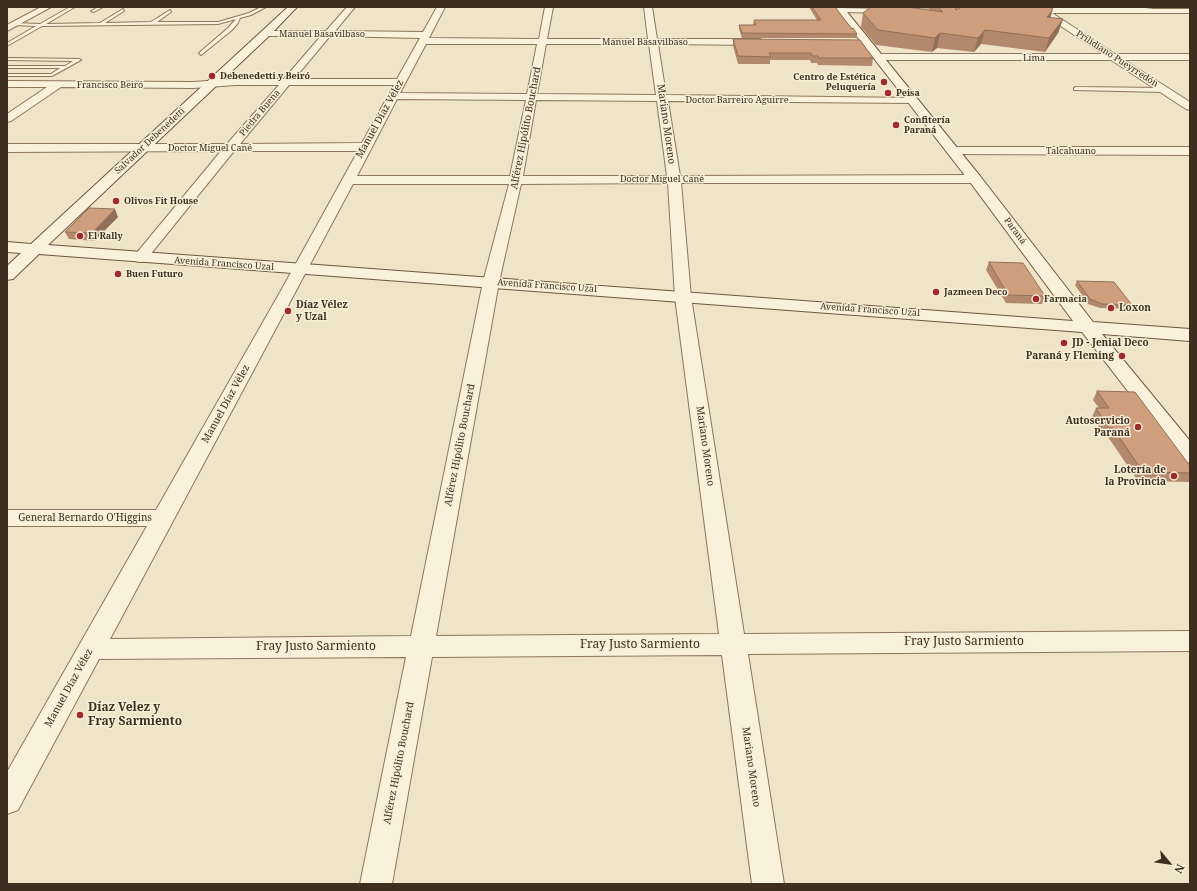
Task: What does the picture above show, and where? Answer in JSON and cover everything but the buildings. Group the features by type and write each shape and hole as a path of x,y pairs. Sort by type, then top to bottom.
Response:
{"street":[{"path":"10,25 47,7"},
{"name":"Salvador Debenedetti","path":"7,275 293,7"},
{"name":"Piedra Buena","path":"140,258 230,148 351,7"},
{"name":"Manuel Díaz Vélez","path":"7,800 300,269 441,7"},
{"name":"Alférez Hipólito Bouchard","path":"376,884 491,282 516,179 549,7"},
{"name":"Mariano Moreno","path":"648,7 674,179 683,297 768,884"},
{"path":"840,9 903,11 981,9"},
{"name":"Paraná","path":"840,9 976,179 1087,327 1190,456"},
{"path":"1016,9 1043,11 1190,11"},
{"name":"Prilidiano Pueyrredón","path":"1043,11 1190,107"},
{"name":"Manuel Basavilbaso","path":"267,33 542,42 772,42"},
{"path":"850,42 866,42"},
{"name":"Lima","path":"878,57 1190,57"},
{"path":"212,83 401,82"},
{"name":"Francisco Beiró","path":"7,84 193,85 212,83"},
{"path":"7,119 59,84"},
{"name":"Doctor Barreiro Aguirre","path":"393,96 913,100"},
{"name":"Doctor Miguel Cané","path":"7,148 365,147"},
{"name":"Talcahuano","path":"953,151 1190,151"},
{"name":"Doctor Miguel Cané","path":"348,180 976,179"},
{"name":"Avenida Francisco Uzal","path":"7,247 1190,335"},
{"name":"General Bernardo O'Higgins","path":"7,518 163,518"},
{"name":"Fray Justo Sarmiento","path":"90,649 1190,641"}],"lane":[{"path":"7,45 73,7"},
{"path":"93,12 101,7"},
{"path":"10,25 218,23 238,18 264,7"},
{"path":"915,7 981,9"},
{"path":"1016,9 1138,9 1157,7"},
{"path":"101,24 123,10"},
{"path":"152,24 170,11"},
{"path":"201,54 230,29 237,22 238,18"},
{"path":"7,59 79,60 52,75 7,76"},
{"path":"7,66 67,67"},
{"path":"1076,89 1163,90"}],"place":[{"name":"Debenedetti y Beiró","path":"212,76"},
{"name":"Centro de Estética Peluquería","path":"884,82"},
{"name":"Peisa","path":"888,93"},
{"name":"Confitería Paraná","path":"896,125"},
{"name":"Olivos Fit House","path":"116,201"},
{"name":"El Rally","path":"80,236"},
{"name":"Buen Futuro","path":"118,274"},
{"name":"Jazmeen Deco","path":"936,292"},
{"name":"Farmacia","path":"1036,299"},
{"name":"Loxon","path":"1111,308"},
{"name":"Díaz Vélez y Uzal","path":"288,311"},
{"name":"JD - Jenial Deco","path":"1064,343"},
{"name":"Paraná y Fleming","path":"1122,356"},
{"name":"Autoservicio Paraná","path":"1138,427"},
{"name":"Lotería de la Provincia","path":"1174,476"},
{"name":"Díaz Velez y Fray Sarmiento","path":"80,715"}]}
